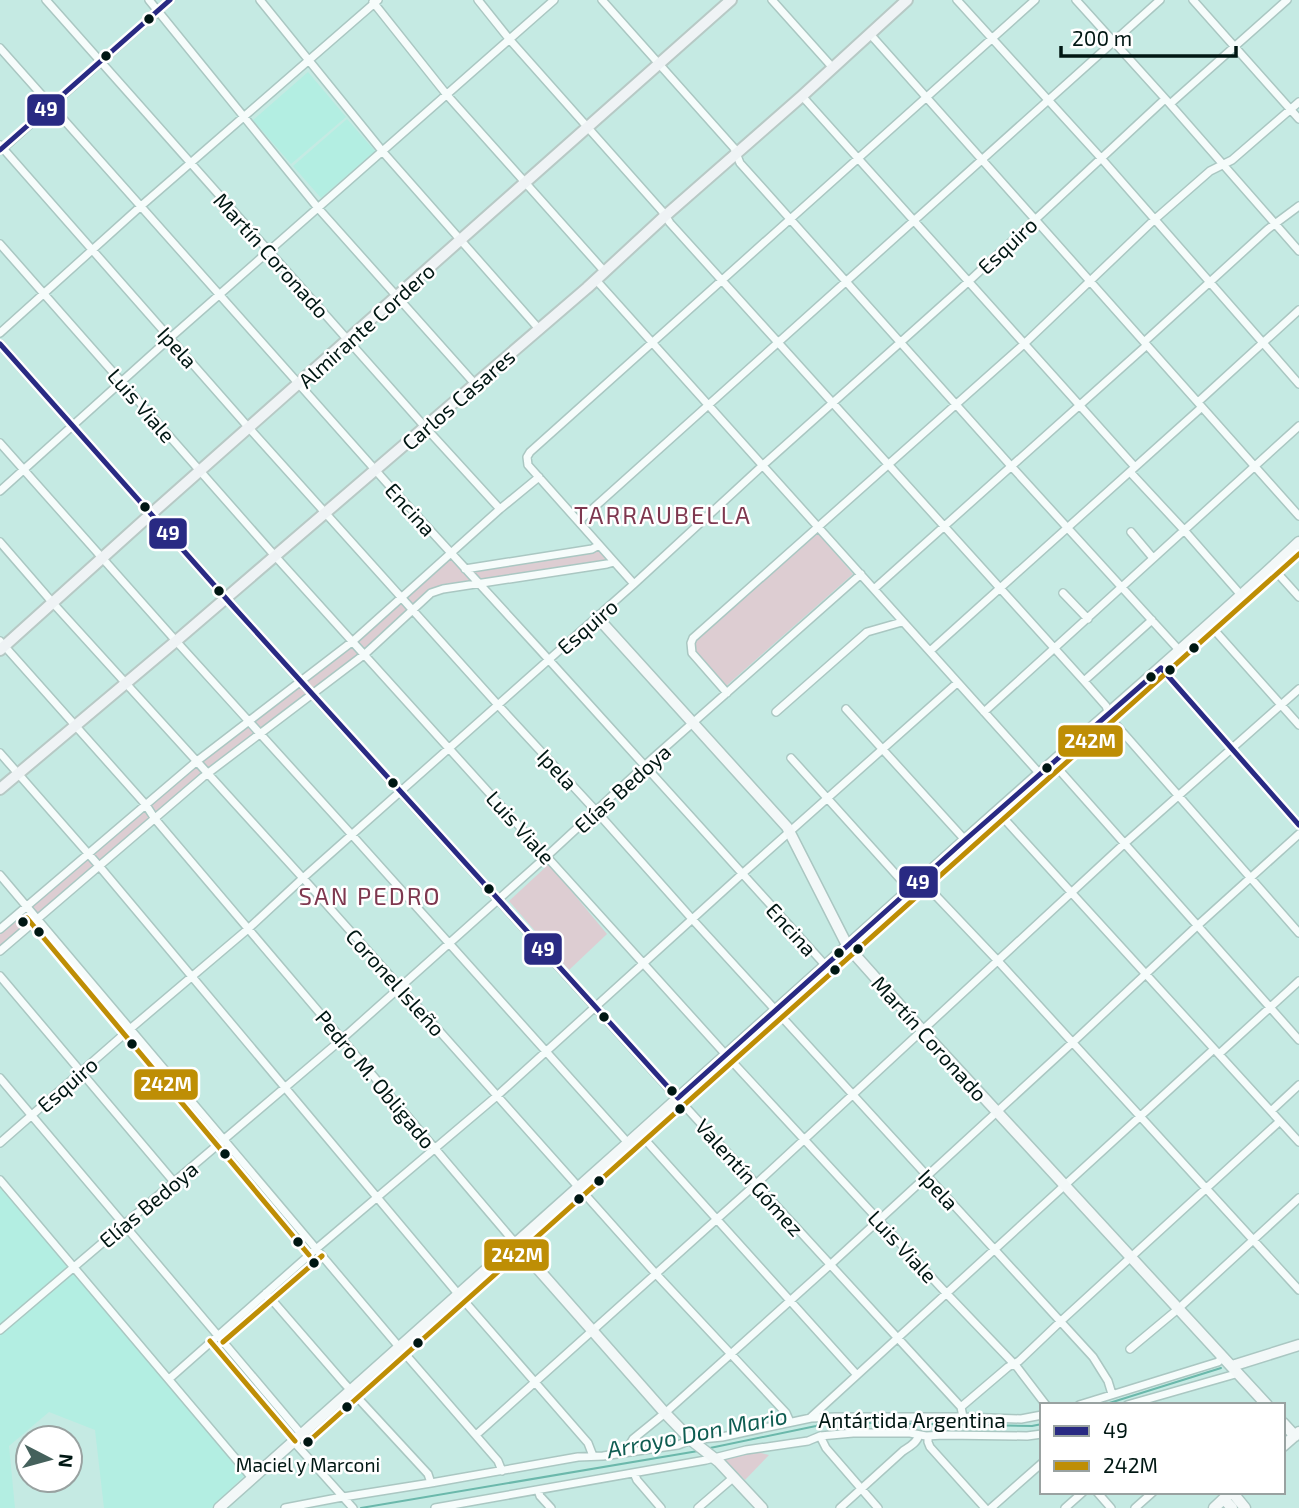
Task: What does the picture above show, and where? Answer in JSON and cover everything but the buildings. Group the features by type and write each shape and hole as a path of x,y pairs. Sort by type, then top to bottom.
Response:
{"main road":[{"name":"Almirante Cordero","path":"1,645 732,0"},
{"name":"Carlos Casares","path":"0,789 601,276 907,0"}],"street":[{"name":"Martín Coronado","path":"46,0 500,509"},
{"path":"149,0 318,208 475,384"},
{"path":"1,148 170,0"},
{"path":"260,0 383,152 539,329"},
{"path":"478,0 510,40 832,404 1106,706 1111,719 1299,933"},
{"path":"0,491 554,0"},
{"path":"603,0 734,148 740,163 1179,650"},
{"path":"772,0 833,68"},
{"path":"957,0 1101,158 1299,384"},
{"path":"634,584 539,477 527,461 530,452 1035,0"},
{"path":"1076,0 1299,251"},
{"path":"579,521 1160,0"},
{"path":"1193,0 1299,119"},
{"name":"Esquiro","path":"0,1143 248,929 450,749 901,343 1101,158 1287,0"},
{"path":"0,333 374,1 447,95 601,276 651,342 1040,774"},
{"path":"870,34 1299,516"},
{"name":"Encina","path":"0,48 465,569 826,966"},
{"path":"802,96 1079,405 1241,595"},
{"path":"727,693 692,653 693,639 1024,344 1154,220 1213,168 1232,160 1299,102"},
{"name":"Ipela","path":"1,148 498,705 1061,1321 1097,1362 1112,1394"},
{"path":"874,589 1079,405 1210,282 1299,206"},
{"name":"Luis Viale","path":"0,244 275,555 727,1056 1014,1364 1044,1403"},
{"path":"930,651 1132,469 1299,310"},
{"name":"Valentín Gómez","path":"0,344 225,598 961,1407"},
{"path":"984,712 1299,426"},
{"path":"0,443 629,1144"},
{"path":"0,929 197,761 353,641 539,477"},
{"path":"1131,532 1153,558"},
{"name":"Coronel Isleño","path":"0,542 656,1274 786,1413 790,1422"},
{"path":"219,1508 1299,542"},
{"path":"465,569 592,549 599,545"},
{"path":"0,951 208,773 365,654 435,591 614,562"},
{"path":"1272,567 1299,597"},
{"name":"Elías Bedoya","path":"0,1330 342,1039 861,574"},
{"path":"1063,593 1088,619"},
{"name":"Martín Coronado","path":"597,617 790,832 848,947 1265,1403"},
{"path":"1084,681 1152,620"},
{"path":"776,712 867,632 902,622"},
{"path":"1209,624 1299,725"},
{"name":"Pedro M. Obligado","path":"1,645 146,805 248,929 592,1331 665,1413 762,1508"},
{"path":"1161,668 1299,825"},
{"path":"169,1379 316,1249 498,1095 957,683"},
{"path":"476,1435 756,1184 1125,843 1299,688"},
{"path":"846,709 965,840"},
{"path":"0,753 89,854 459,1295 588,1443 593,1456"},
{"path":"791,758 910,890"},
{"path":"1054,763 1299,1040"},
{"path":"997,811 1299,1142"},
{"path":"629,1452 632,1439 665,1413 830,1265 1299,834"},
{"path":"0,874 498,1461 502,1471"},
{"path":"921,880 1299,1290"},
{"path":"0,976 174,1182"},
{"path":"809,1419 1140,1117 1299,981"},
{"path":"0,1078 217,1335 348,1503"},
{"path":"1271,1111 1299,1085"},
{"path":"963,1417 961,1407 1008,1367 1019,1361 1280,1121"},
{"path":"640,1134 857,1375"},
{"path":"0,1180 252,1478"},
{"path":"1130,1349 1178,1309 1299,1198"},
{"path":"266,1293 428,1474 431,1483"},
{"path":"1133,1403 1236,1370 1299,1345"},
{"path":"1086,1403 1218,1362 1223,1357"},
{"name":"Antártida Argentina","path":"285,1508 348,1503 431,1483 678,1445 809,1419 1021,1419 1040,1415"},
{"name":"Antártida Argentina","path":"435,1508 460,1506 746,1450 808,1441 820,1436 858,1432 929,1436 1040,1434"},
{"path":"840,1508 913,1444 919,1435"},
{"path":"820,1436 825,1447 878,1508"},
{"path":"929,1436 930,1447 985,1508"},
{"path":"808,1441 825,1447"},
{"path":"991,1508 1040,1465"},
{"path":"634,1473 661,1508"},
{"path":"698,1508 733,1477"},
{"path":"538,1490 551,1508"},
{"path":"1066,1508 1081,1494"},
{"path":"1099,1494 1111,1508"},
{"path":"1135,1508 1151,1494"},
{"path":"1214,1508 1229,1494"},
{"path":"1229,1494 1232,1508"},
{"path":"1229,1494 1245,1508"}],"shaded area":[{"path":"308,72 346,117 291,164 253,120"},
{"path":"347,119 375,151 321,198 293,166"},
{"path":"818,533 853,574 725,687 699,658 695,645 697,639"},
{"path":"599,545 613,559 429,590 364,651 310,692 0,946 0,934 30,906 199,762 251,723 451,555 465,569"},
{"path":"549,864 607,934 569,970 509,901"},
{"path":"0,1183 68,1266 0,1325"},
{"path":"78,1268 249,1471 211,1508 104,1508 95,1430 49,1412 35,1424 14,1424 14,1442 9,1446 15,1508 0,1508 0,1334"},
{"path":"757,1452 769,1455 745,1480 723,1458"}],"waterway":[{"name":"Arroyo Don Mario","path":"1109,1403 1221,1368"},
{"name":"Arroyo Don Mario","path":"710,1448 826,1422 1040,1424"},
{"name":"Arroyo Don Mario","path":"361,1508 698,1451"}],"transit line":[{"name":"49","path":"0,150 170,0"},
{"name":"49","path":"0,344 678,1098"},
{"name":"242M","path":"308,1442 1299,554"},
{"name":"49","path":"1161,668 1299,825"},
{"name":"49","path":"678,1098 1161,668"},
{"name":"242M","path":"23,922 27,918 309,1255"},
{"name":"242M","path":"223,1342 322,1256"},
{"name":"242M","path":"210,1341 295,1441"}],"place":[{"name":"Maciel y Marconi","path":"308,1442"}],"district":[{"name":"TARRAUBELLA","path":"663,514"},
{"name":"SAN PEDRO","path":"370,895"}]}
